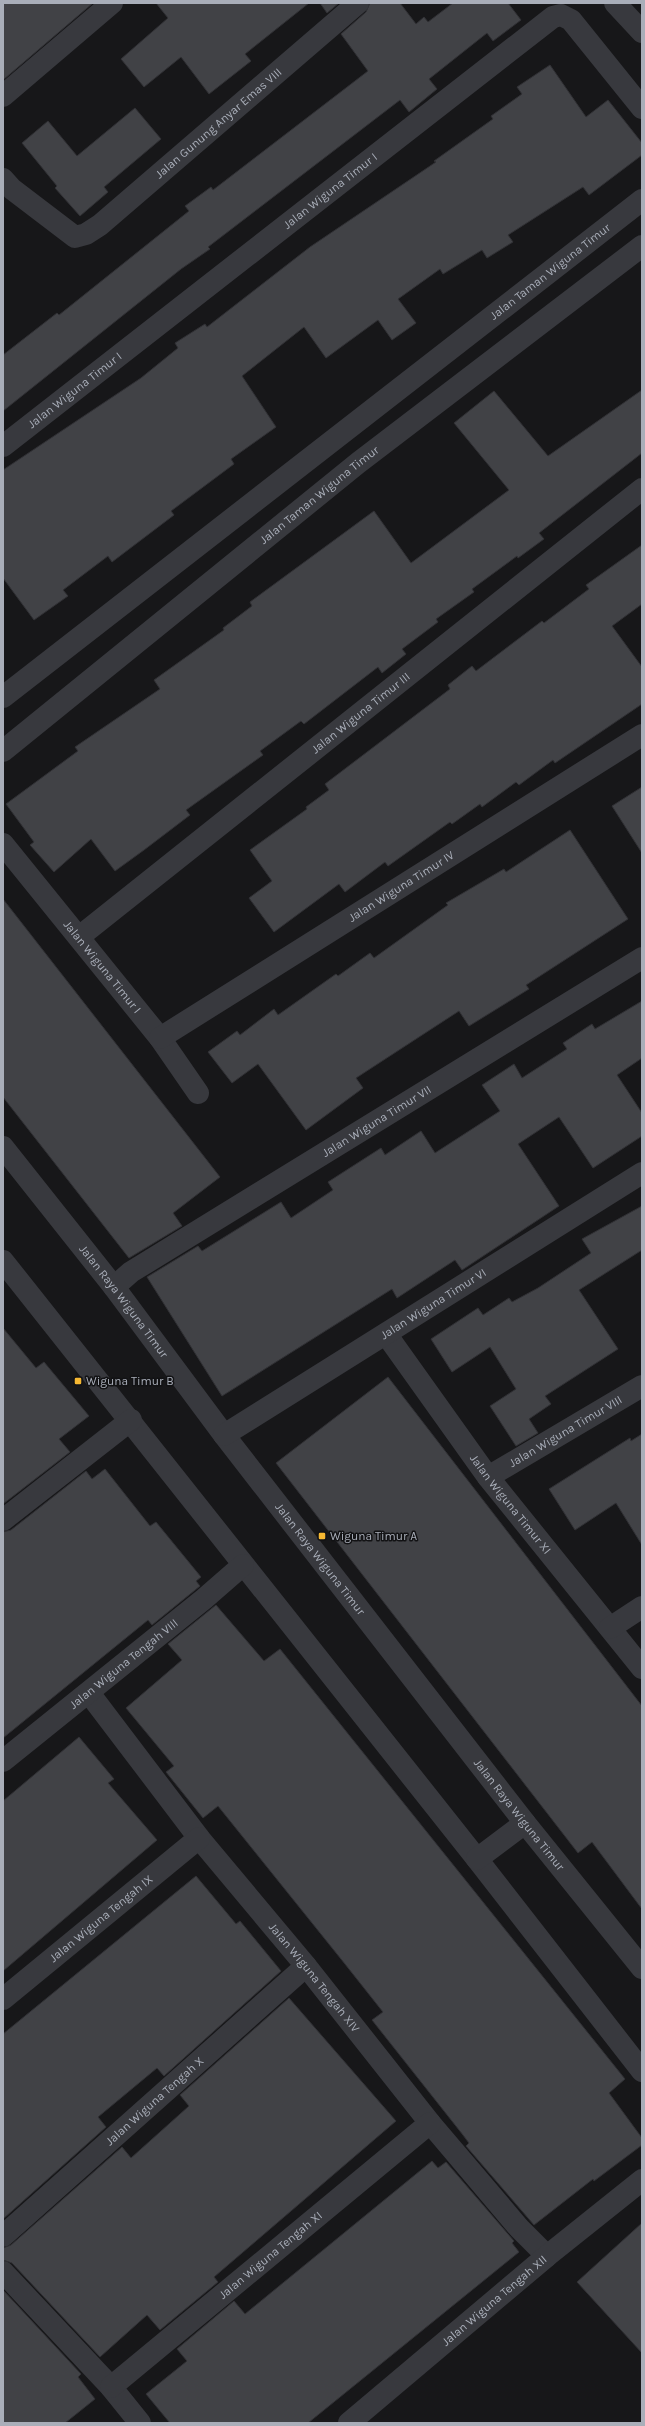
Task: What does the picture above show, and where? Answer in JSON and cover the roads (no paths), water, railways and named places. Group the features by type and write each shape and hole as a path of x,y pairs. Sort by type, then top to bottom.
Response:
{"street":[{"path":"3,96 112,3"},
{"name":"Jalan Gunung Anyar Emas VIII","path":"3,179 12,189 75,237 86,234 100,225 358,3"},
{"path":"615,3 642,32"},
{"name":"Jalan Wiguna Timur I","path":"3,446 553,16 561,15 571,20 642,108"},
{"name":"Jalan Taman Wiguna Timur","path":"3,697 642,200"},
{"name":"Jalan Taman Wiguna Timur","path":"3,751 358,462 642,246"},
{"path":"338,437 358,462"},
{"name":"Jalan Wiguna Timur III","path":"79,937 642,489"},
{"name":"Jalan Wiguna Timur IV","path":"160,1038 642,734"},
{"name":"Jalan Wiguna Timur I","path":"3,844 160,1038 198,1093"},
{"name":"Jalan Wiguna Timur VII","path":"114,1287 131,1272 642,958"},
{"name":"Jalan Raya Wiguna Timur","path":"3,1147 114,1287 224,1435 525,1823 642,1968"},
{"name":"Jalan Wiguna Timur VI","path":"224,1435 642,1173"},
{"path":"5,1269 131,1420 243,1565 477,1859 642,2071"},
{"name":"Jalan Wiguna Timur XI","path":"386,1334 488,1477 642,1668"},
{"name":"Jalan Wiguna Timur VIII","path":"488,1477 642,1386"},
{"path":"3,1520 131,1420"},
{"name":"Jalan Wiguna Tengah VIII","path":"3,1761 89,1693 243,1565"},
{"path":"610,1628 642,1607"},
{"name":"Jalan Wiguna Tengah XIV","path":"89,1693 199,1838 306,1966 430,2123 519,2228 546,2256"},
{"path":"477,1859 525,1823"},
{"name":"Jalan Wiguna Tengah IX","path":"3,1999 199,1838"},
{"name":"Jalan Wiguna Tengah X","path":"3,2236 306,1966"},
{"name":"Jalan Wiguna Tengah XI","path":"111,2387 430,2123"},
{"name":"Jalan Wiguna Tengah XII","path":"349,2423 546,2256 642,2180"},
{"path":"3,2272 111,2387 140,2423"}],"place":[{"name":"Wiguna Timur B","path":"78,1381"},
{"name":"Wiguna Timur A","path":"322,1536"}]}
